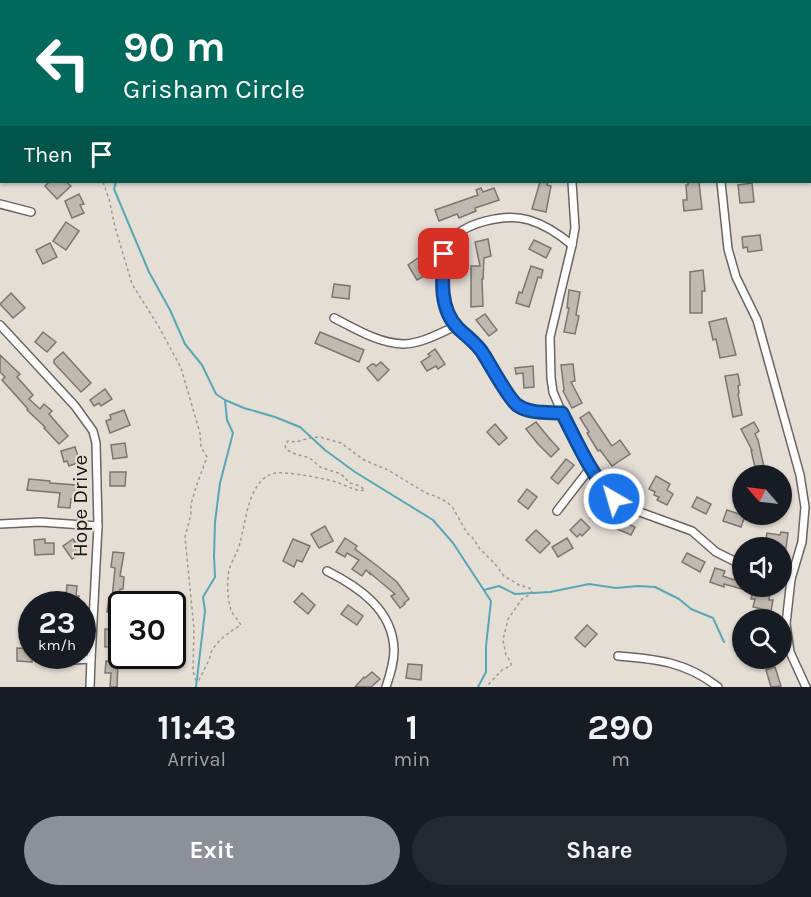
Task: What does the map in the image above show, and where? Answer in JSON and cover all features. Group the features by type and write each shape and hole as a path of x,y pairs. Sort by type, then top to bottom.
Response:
{"street":[{"path":"572,183 574,228 572,245 550,337 553,392 591,467 604,489 614,499 626,507 692,531 716,552 732,560"},
{"path":"721,183 728,249 736,278 757,320 800,475 805,507 802,542 792,576"},
{"path":"0,204 31,212"},
{"path":"562,413 532,411 516,405 482,351 456,326 449,315 444,302 442,273 444,254 449,243 460,233 493,219 511,217 527,220 557,233 572,245"},
{"path":"334,318 379,340 405,344 428,339 456,326"},
{"name":"Hope Drive","path":"0,325 75,406 93,431 96,443 98,526 95,591"},
{"path":"557,511 591,467"},
{"path":"0,524 40,522 98,526"},
{"path":"327,570 351,583 379,608 388,624 394,648 386,687"},
{"path":"789,597 786,624 790,652 806,687"},
{"path":"618,656 668,661 693,670 718,687"},
{"name":"Hope Drive","path":"90,687 91,669"}],"path":[{"path":"103,183 132,284 181,368 200,433 201,447 207,457 196,487 185,537 194,629 193,671 196,681 199,680 217,643 241,625 230,609 227,579 240,545 247,509 256,488 269,476 284,472 336,482 359,491 364,490 350,483 341,474 320,467 310,458 286,449 285,445 288,441 296,442 320,437 341,443 364,460 382,467 426,493 447,502 458,514 467,533 504,576 532,590 531,594 522,599 508,619 503,640 511,666 503,669 486,687"}],"building":[{"path":"48,183 67,183 71,186 57,199 45,186"},
{"path":"540,183 548,183 547,185 551,186 546,212 532,209"},
{"path":"688,183 699,183 702,209 684,211 683,200 687,200 686,185"},
{"path":"752,183 754,202 740,203 738,185"},
{"path":"481,188 483,192 494,188 499,200 475,208 476,211 459,218 457,214 439,221 435,210 478,195 476,190"},
{"path":"79,194 84,204 80,205 84,213 72,218 65,201"},
{"path":"66,222 79,231 66,250 53,241"},
{"path":"760,235 762,250 748,252 747,247 743,248 742,237"},
{"path":"488,239 491,256 484,258 483,306 471,307 471,266 480,266 475,242"},
{"path":"534,240 551,248 546,258 529,249"},
{"path":"50,243 57,257 43,264 36,250"},
{"path":"418,258 428,274 417,280 408,265"},
{"path":"531,266 543,270 541,278 538,277 529,307 516,303 519,292 522,293"},
{"path":"703,270 705,291 702,291 702,313 690,313 690,272"},
{"path":"334,284 350,286 349,299 332,297"},
{"path":"569,290 580,292 576,315 579,316 575,334 564,332 569,308 567,308"},
{"path":"11,293 25,308 13,318 0,304"},
{"path":"485,314 497,330 489,336 476,320"},
{"path":"726,318 736,355 720,358 709,322"},
{"path":"43,332 56,342 47,352 35,342"},
{"path":"320,332 364,350 359,362 315,343"},
{"path":"435,349 445,364 438,369 436,366 427,371 421,362"},
{"path":"63,352 91,383 81,392 54,363 54,360"},
{"path":"0,355 20,374 17,377 33,395 29,399 40,409 44,404 52,411 49,414 68,436 59,444 2,380 5,377 0,372"},
{"path":"381,362 389,370 378,381 367,368"},
{"path":"573,364 575,381 571,382 582,403 572,408 563,391 561,365"},
{"path":"533,366 534,387 524,388 523,373 516,374 515,368"},
{"path":"738,374 740,385 738,394 742,415 733,417 725,376"},
{"path":"105,389 112,399 101,406 99,403 94,406 90,400"},
{"path":"124,410 130,425 110,433 106,421 111,419 110,415"},
{"path":"589,412 612,446 620,440 630,454 612,466 600,450 598,451 580,418"},
{"path":"536,422 559,449 551,457 526,429"},
{"path":"754,422 759,431 755,434 764,465 754,465 752,450 741,429"},
{"path":"495,424 507,438 499,445 487,432"},
{"path":"125,443 127,457 113,459 111,445"},
{"path":"75,447 80,462 69,466 67,461 64,462 61,451"},
{"path":"566,459 574,465 558,484 551,478"},
{"path":"110,472 126,472 125,486 110,486"},
{"path":"656,476 670,484 667,490 673,494 667,505 657,500 659,497 649,489"},
{"path":"29,479 76,485 75,500 71,499 70,508 58,507 60,493 27,490"},
{"path":"527,489 537,497 528,509 518,501"},
{"path":"697,497 711,504 706,514 692,507"},
{"path":"594,508 604,512 605,508 615,512 614,517 635,527 631,535 590,518"},
{"path":"727,510 732,512 732,524 723,521"},
{"path":"581,519 590,528 582,536 580,534 577,537 570,530"},
{"path":"325,526 333,541 319,548 311,534"},
{"path":"536,530 550,543 540,553 526,540"},
{"path":"781,532 788,533 787,537 766,537 767,533 780,535"},
{"path":"345,538 357,546 355,549 397,582 409,599 405,604 400,608 391,596 395,594 366,570 362,576 352,569 359,560 347,553 345,557 336,552"},
{"path":"567,538 573,548 558,557 552,547"},
{"path":"45,539 45,543 54,543 54,554 35,555 34,540"},
{"path":"73,539 75,542 79,539 84,546 80,549 82,552 72,559 63,546"},
{"path":"293,539 310,546 302,562 297,560 294,567 283,561"},
{"path":"113,552 124,553 120,576 124,577 123,589 120,591 113,591 115,568 111,567"},
{"path":"687,553 705,562 700,572 682,562"},
{"path":"715,568 725,571 723,576 732,579 732,586 724,584 724,587 710,582"},
{"path":"67,585 77,586 76,591 66,591"},
{"path":"302,593 315,605 308,614 294,602"},
{"path":"752,597 769,597 769,600 773,600 771,609 753,607 755,599 751,599"},
{"path":"348,605 363,616 357,625 341,614"},
{"path":"587,625 597,634 585,647 575,638"},
{"path":"105,629 108,629 108,647 105,647"},
{"path":"106,661 108,661 108,669 118,669 117,687 110,687 111,673 105,673"},
{"path":"408,664 422,665 421,680 406,678"},
{"path":"776,669 781,686 771,687 766,670"},
{"path":"372,672 380,679 371,687 355,687 364,677"}],"waterway":[{"path":"116,183 114,189 149,272 185,344 202,365 216,394 244,408 300,427 325,450 355,472 433,520 453,543 491,601 486,646 486,672 478,687"},
{"path":"196,687 205,611 203,597 215,577 215,522 220,483 233,433 227,420 225,400"},
{"path":"484,590 499,586 515,594 550,592 589,584 616,588 655,587 679,599 691,609 713,618 724,642"}],"route":[{"path":"444,254 442,288 444,302 456,326 482,351 516,405 532,411 562,413 604,489 614,499"}]}
